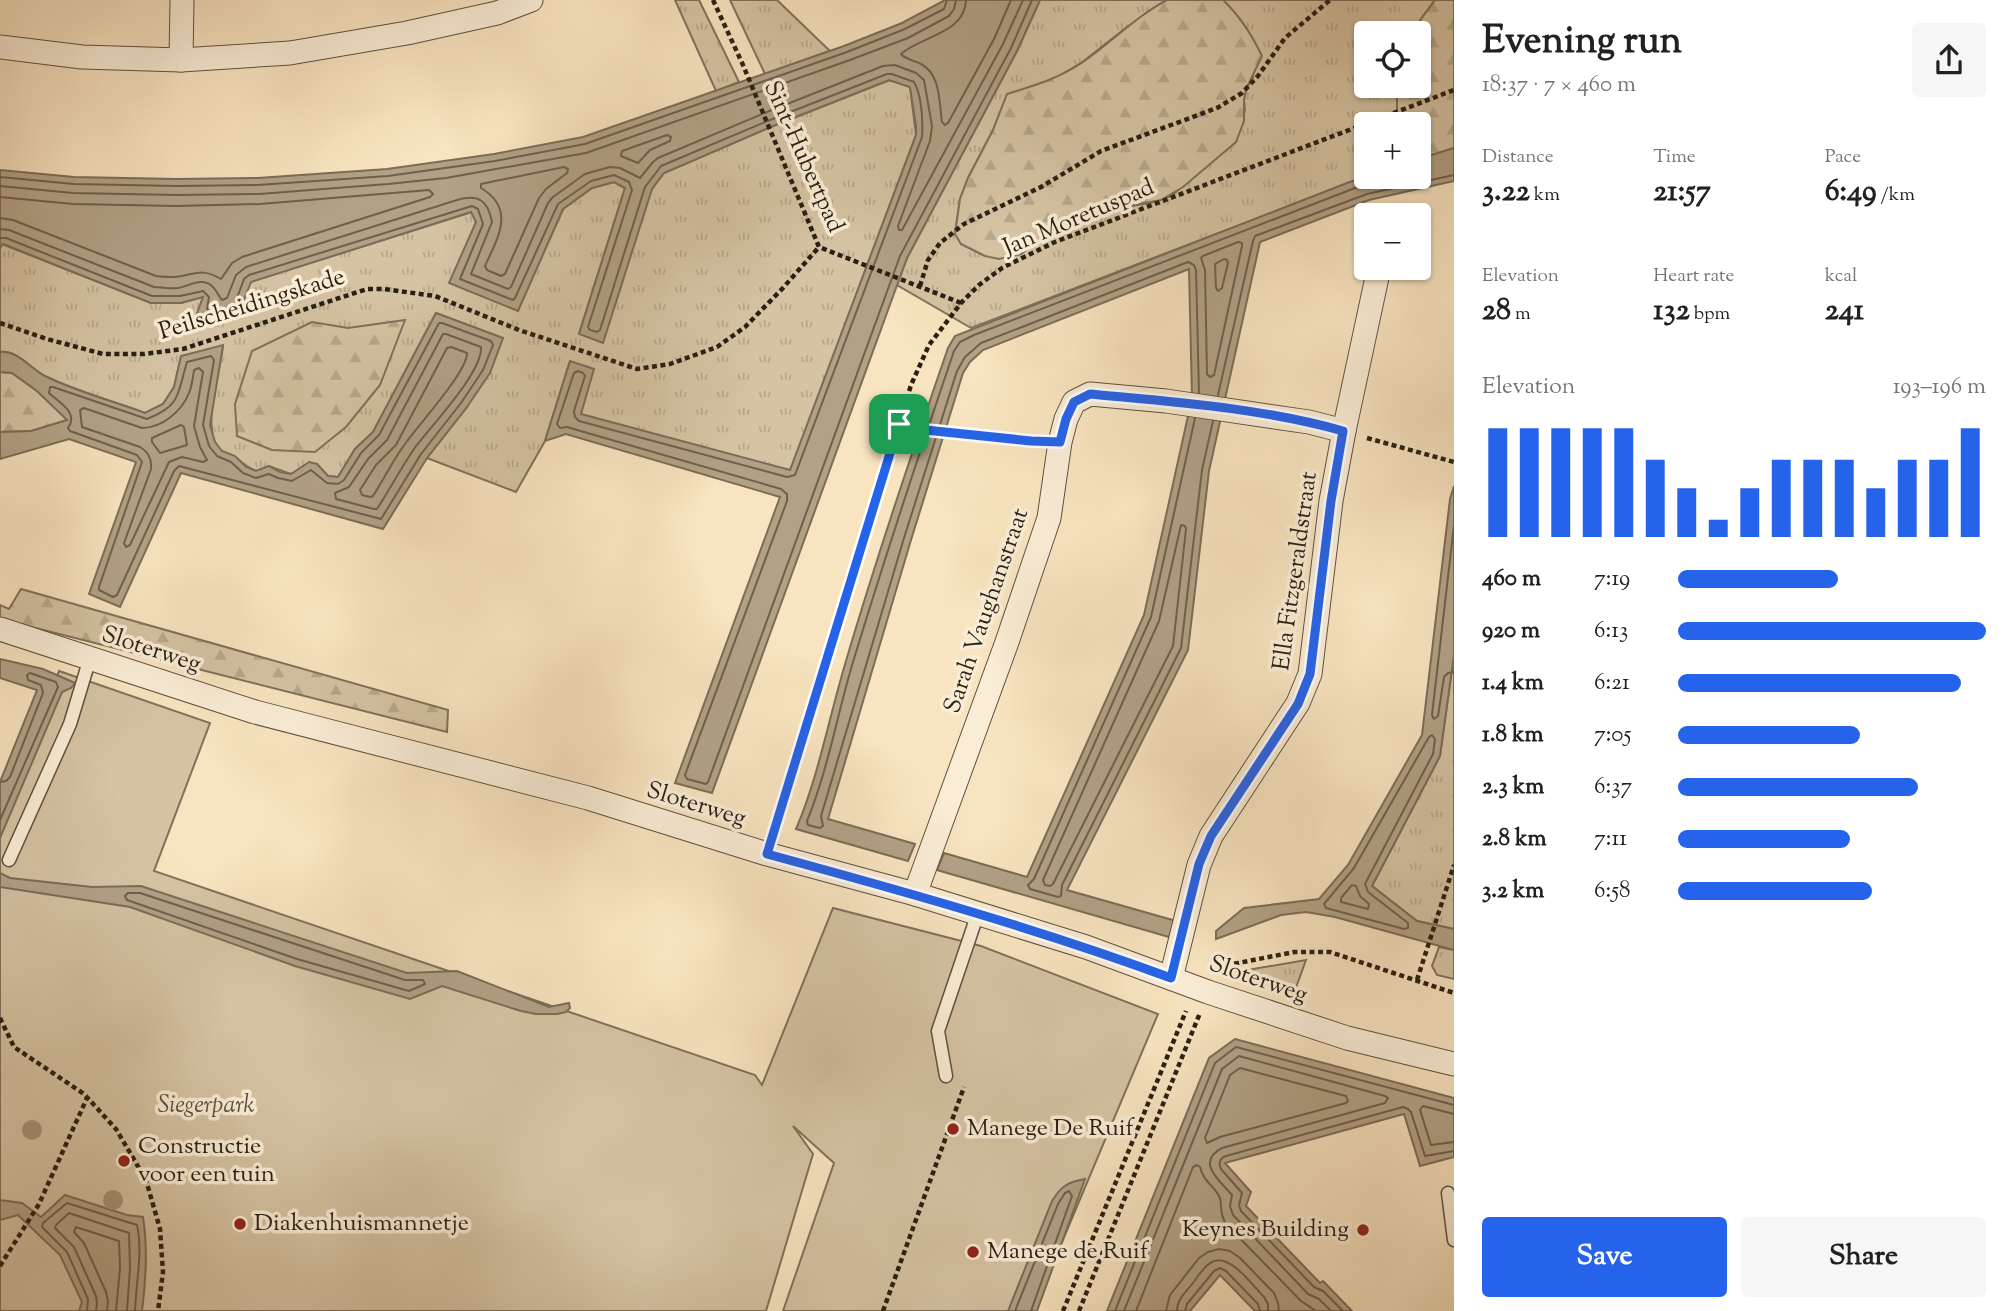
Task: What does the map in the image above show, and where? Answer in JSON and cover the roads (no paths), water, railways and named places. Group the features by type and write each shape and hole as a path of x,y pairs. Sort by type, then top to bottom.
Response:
{"street":[{"path":"181,0 181,60"},
{"path":"0,47 82,57 181,60 290,53 407,33 495,6 531,0"},
{"name":"Ella Fitzgeraldstraat","path":"1171,978 1199,864 1211,836 1298,704 1307,682 1343,431 1376,280"},
{"name":"Sarah Vaughanstraat","path":"915,894 1049,518 1060,442 1074,402 1090,394 1166,401 1309,422 1343,431"},
{"name":"Sloterweg","path":"0,629 255,712 588,798 767,854 915,894 1086,947 1202,990 1347,1038 1454,1064"}],"lane":[{"path":"9,860 70,724 90,658"},
{"path":"946,1076 938,1031 978,914"},
{"path":"1448,1193 1454,1240"}],"water":[{"path":"945,0 1040,0 1017,51 907,258 712,793 675,783 780,497 566,434 545,441 570,361 594,369 581,414 790,470 916,135 910,87 889,80 664,173 652,189 603,343 579,334 625,188 614,182 592,188 563,209 518,311 449,283 476,222 471,212 251,282 239,312 193,324 203,297 181,303 151,303 3,244 0,248 0,170 74,177 258,178 387,169 494,154 583,137 844,46 902,23"},
{"path":"1454,148 1454,181 1431,186 1431,155"},
{"path":"1354,181 1354,189 1418,189 1354,203 1354,206 1260,242 1209,471 1188,650 1067,890 1176,921 1169,937 937,870 944,853 1027,877 1144,615 1192,398 1189,269 983,350 970,362 963,373 911,540 828,819 915,844 908,861 796,829 811,788 882,543 948,348 955,336"},
{"path":"436,313 503,338 490,373 427,458 383,529 181,473 120,607 89,594 136,462 69,439 0,459 0,432 31,431 67,420 37,391 12,373 0,372 0,352 13,354 41,374 59,382 145,413 163,404 174,387 181,356 223,345 210,425 215,442 222,451 235,456 246,467 256,471 269,466 291,474 309,462 317,464 328,476 338,477 355,449 373,432"},
{"path":"1454,486 1454,655 1440,756 1372,886 1417,921 1454,929 1454,950 1335,917 1306,912 1281,915 1216,939 1216,931 1244,908 1319,899 1348,865 1422,735 1450,499"},
{"path":"0,659 43,669 75,683 62,692 0,838 0,782 37,690 0,678"},
{"path":"0,873 10,878 92,887 141,886 407,973 457,971 549,1007 569,1003 570,1008 557,1014 536,1014 442,986 410,999 295,966 130,907 0,887"},
{"path":"1235,1039 1454,1098 1454,1157 1420,1166 1404,1114 1225,1163 1251,1192 1246,1206 1320,1283 1323,1281 1352,1311 1255,1311 1220,1275 1190,1311 1107,1311 1209,1058"},
{"path":"1085,1179 1037,1311 1008,1311 1052,1201 1066,1185"},
{"path":"65,1195 127,1215 143,1217 146,1264 142,1311 79,1311 82,1302 60,1255 18,1215 0,1220 0,1200 22,1203 41,1217"}],"place":[{"name":"Manege De Ruif","path":"953,1129"},
{"name":"Constructie voor een tuin","path":"124,1161"},
{"name":"Diakenhuismannetje","path":"240,1224"},
{"name":"Keynes Building","path":"1363,1230"},
{"name":"Manege de Ruif","path":"973,1252"}],"park label":[{"name":"Siegerpark","path":"206,1106"}]}
